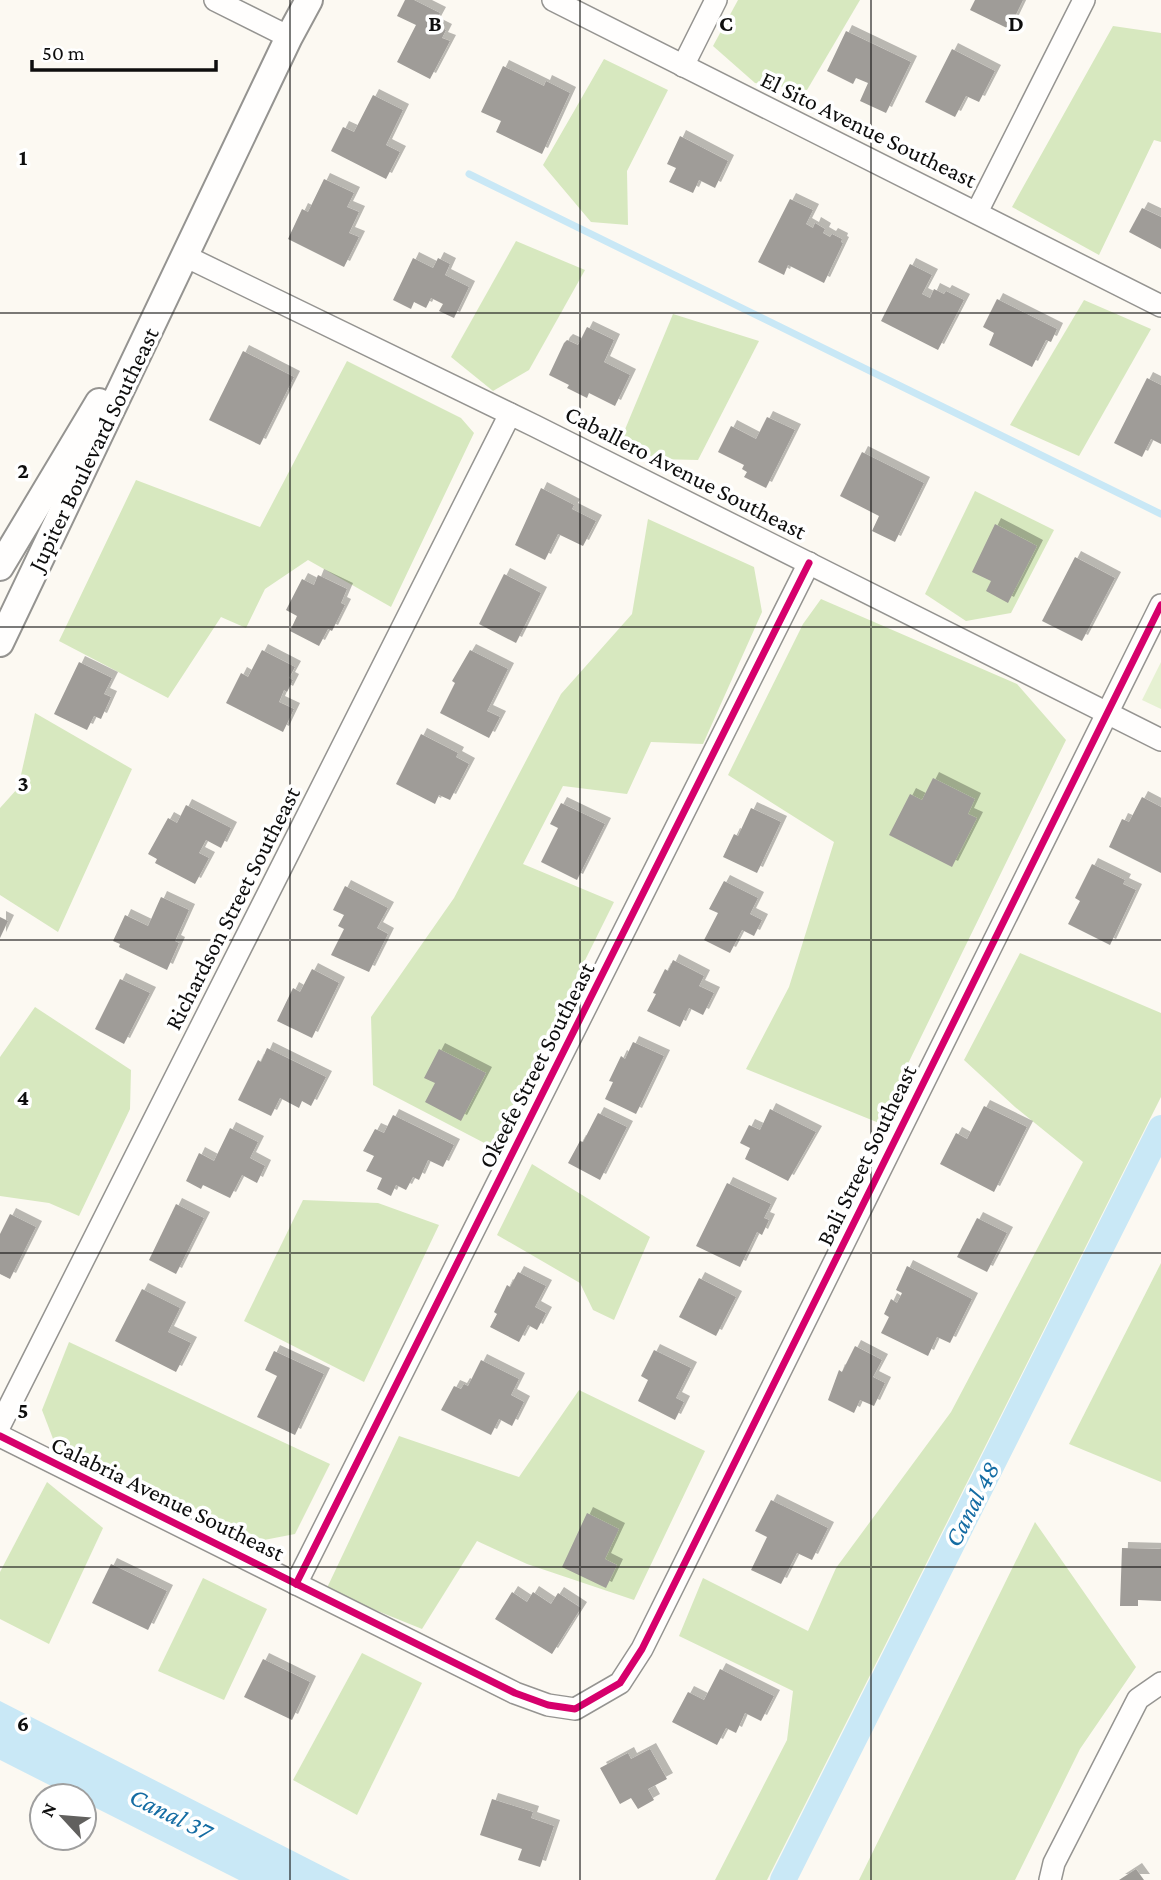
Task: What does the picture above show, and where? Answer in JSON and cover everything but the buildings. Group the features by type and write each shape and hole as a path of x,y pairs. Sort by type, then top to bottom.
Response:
{"street":[{"path":"215,0 289,37"},
{"name":"Jupiter Boulevard Southeast","path":"0,643 309,0"},
{"name":"El Sito Avenue Southeast","path":"553,0 1161,306"},
{"path":"682,66 716,0"},
{"path":"977,212 1084,0"},
{"name":"Jupiter Boulevard Southeast","path":"0,567 185,256"},
{"name":"Caballero Avenue Southeast","path":"185,256 510,414 1161,740"},
{"name":"Richardson Street Southeast","path":"0,1425 510,414"},
{"name":"Okeefe Street Southeast","path":"296,1584 809,563"},
{"name":"Bali Street Southeast","path":"585,1704 620,1683 642,1649 1161,605"},
{"name":"Calabria Avenue Southeast","path":"0,1436 515,1693 548,1705 575,1709 585,1704"},
{"path":"1050,1880 1054,1863 1138,1699 1161,1683"}],"green space":[{"path":"738,0 860,0 807,90 755,83 713,46"},
{"path":"1113,26 1161,33 1161,142 1154,140 1099,255 1012,207"},
{"path":"604,59 668,90 627,171 628,225 591,222 543,165"},
{"path":"516,241 585,270 529,370 493,391 451,357"},
{"path":"1084,300 1151,329 1079,456 1010,425"},
{"path":"673,314 759,341 698,460 656,459 621,439"},
{"path":"347,361 461,418 474,433 391,607 308,560 265,589 246,628 221,617 168,698 59,641 136,480 260,527"},
{"path":"975,491 1054,530 1011,613 966,621 925,594"},
{"path":"648,519 754,567 762,612 703,744 651,742 627,794 563,786 523,864 614,902 492,1147 373,1085 371,1017 454,898 561,694 632,614"},
{"path":"821,599 1017,684 1066,740 879,1123 746,1069 789,987 834,842 728,775 803,624"},
{"path":"1161,662 1161,709 1142,700"},
{"path":"35,713 132,769 58,932 0,895 0,808 18,788"},
{"path":"1020,953 1161,1013 1161,1097 767,1880 715,1880 787,1740 793,1691 679,1636 703,1578 808,1631 836,1568 951,1412 1083,1162 1015,1107 964,1060"},
{"path":"35,1007 131,1070 130,1109 79,1216 49,1203 0,1196 0,1057"},
{"path":"532,1164 650,1237 614,1320 593,1310 580,1283 497,1235"},
{"path":"303,1200 378,1203 439,1225 364,1382 244,1321"},
{"path":"1161,1263 1161,1482 1069,1444"},
{"path":"69,1342 330,1464 295,1534 264,1540 55,1444 42,1410"},
{"path":"579,1390 705,1451 634,1600 527,1564 477,1541 422,1629 326,1590 399,1436 519,1477"},
{"path":"47,1482 103,1528 49,1644 0,1619 0,1572"},
{"path":"1035,1522 1136,1667 1080,1749 1015,1880 859,1880"},
{"path":"203,1578 267,1609 224,1700 158,1671"},
{"path":"362,1653 422,1683 357,1815 293,1780"}],"water":[{"name":"Canal 37","path":"0,1701 350,1880 239,1880 98,1809 98,1782 43,1782 0,1760"}],"waterway":[{"path":"469,174 1161,514"},
{"name":"Canal 48","path":"783,1880 1161,1128"}],"cycle path":[{"path":"296,1584 809,563"},
{"path":"0,1436 515,1693 548,1705 575,1709 620,1683 642,1649 1161,605"}]}
